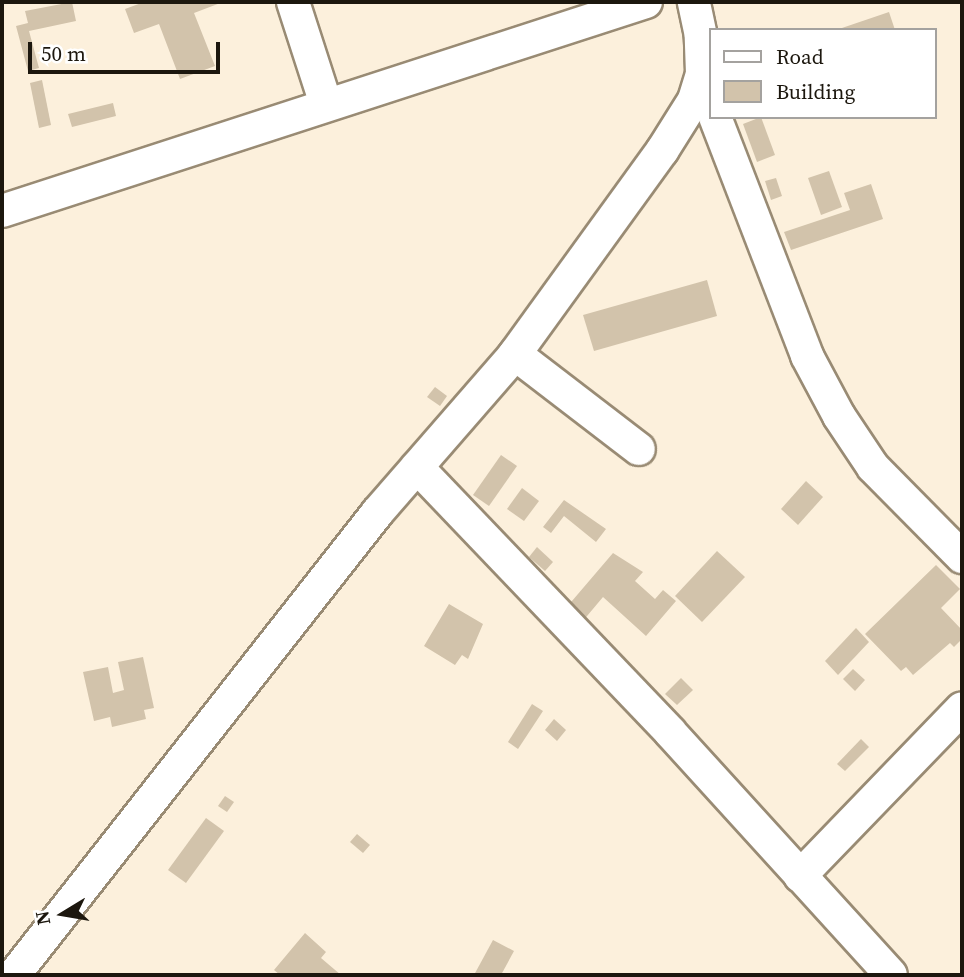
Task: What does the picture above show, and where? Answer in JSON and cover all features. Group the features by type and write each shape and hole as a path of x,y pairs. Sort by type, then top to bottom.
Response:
{"street":[{"path":"293,2 326,104"},
{"path":"2,211 646,2"},
{"path":"14,975 203,729 417,467 515,354 662,151 694,100 706,88 701,36 694,2"},
{"path":"716,119 807,356 839,416 873,467 962,557"},
{"path":"515,354 639,449"},
{"path":"417,467 891,975"},
{"path":"800,876 962,708"}],"building":[{"path":"72,2 76,21 29,31 39,68 28,71 16,26 28,23 25,11"},
{"path":"144,2 223,2 194,13 215,66 180,79 159,24 134,33 125,9"},
{"path":"889,12 894,28 842,28"},
{"path":"42,80 51,125 39,128 30,83"},
{"path":"113,103 116,116 72,127 68,114"},
{"path":"762,119 775,155 757,162 743,124"},
{"path":"829,171 842,207 821,215 808,178"},
{"path":"776,178 782,196 771,200 765,181"},
{"path":"871,184 883,219 791,250 784,232 850,210 844,193"},
{"path":"707,280 717,316 594,351 583,315"},
{"path":"435,387 447,396 440,406 427,397"},
{"path":"501,455 517,466 489,506 473,495"},
{"path":"806,481 823,497 798,525 781,509"},
{"path":"522,488 539,501 524,521 507,509"},
{"path":"564,500 606,529 596,542 564,516 551,533 543,527"},
{"path":"537,547 553,562 545,571 529,557"},
{"path":"717,551 745,577 702,622 675,596"},
{"path":"613,553 643,572 635,581 655,599 663,590 676,601 646,636 603,597 582,622 566,608"},
{"path":"936,565 960,589 941,608 962,630 962,639 954,647 950,643 913,675 906,667 901,671 865,634"},
{"path":"449,604 483,624 468,659 462,655 455,665 424,646"},
{"path":"856,628 869,642 838,675 825,661"},
{"path":"143,657 154,708 144,710 146,719 112,727 110,717 94,721 83,672 108,667 113,693 124,690 118,662"},
{"path":"853,669 865,680 855,691 843,679"},
{"path":"681,678 693,690 677,705 665,694"},
{"path":"532,704 543,711 518,749 508,742"},
{"path":"554,719 566,730 557,741 545,730"},
{"path":"861,739 869,747 845,771 837,764"},
{"path":"225,796 234,802 227,812 218,806"},
{"path":"206,818 224,831 186,883 168,870"},
{"path":"357,834 370,845 363,853 350,842"},
{"path":"305,933 326,952 321,958 341,975 280,975 274,970"},
{"path":"493,940 514,951 501,975 474,975"}]}
